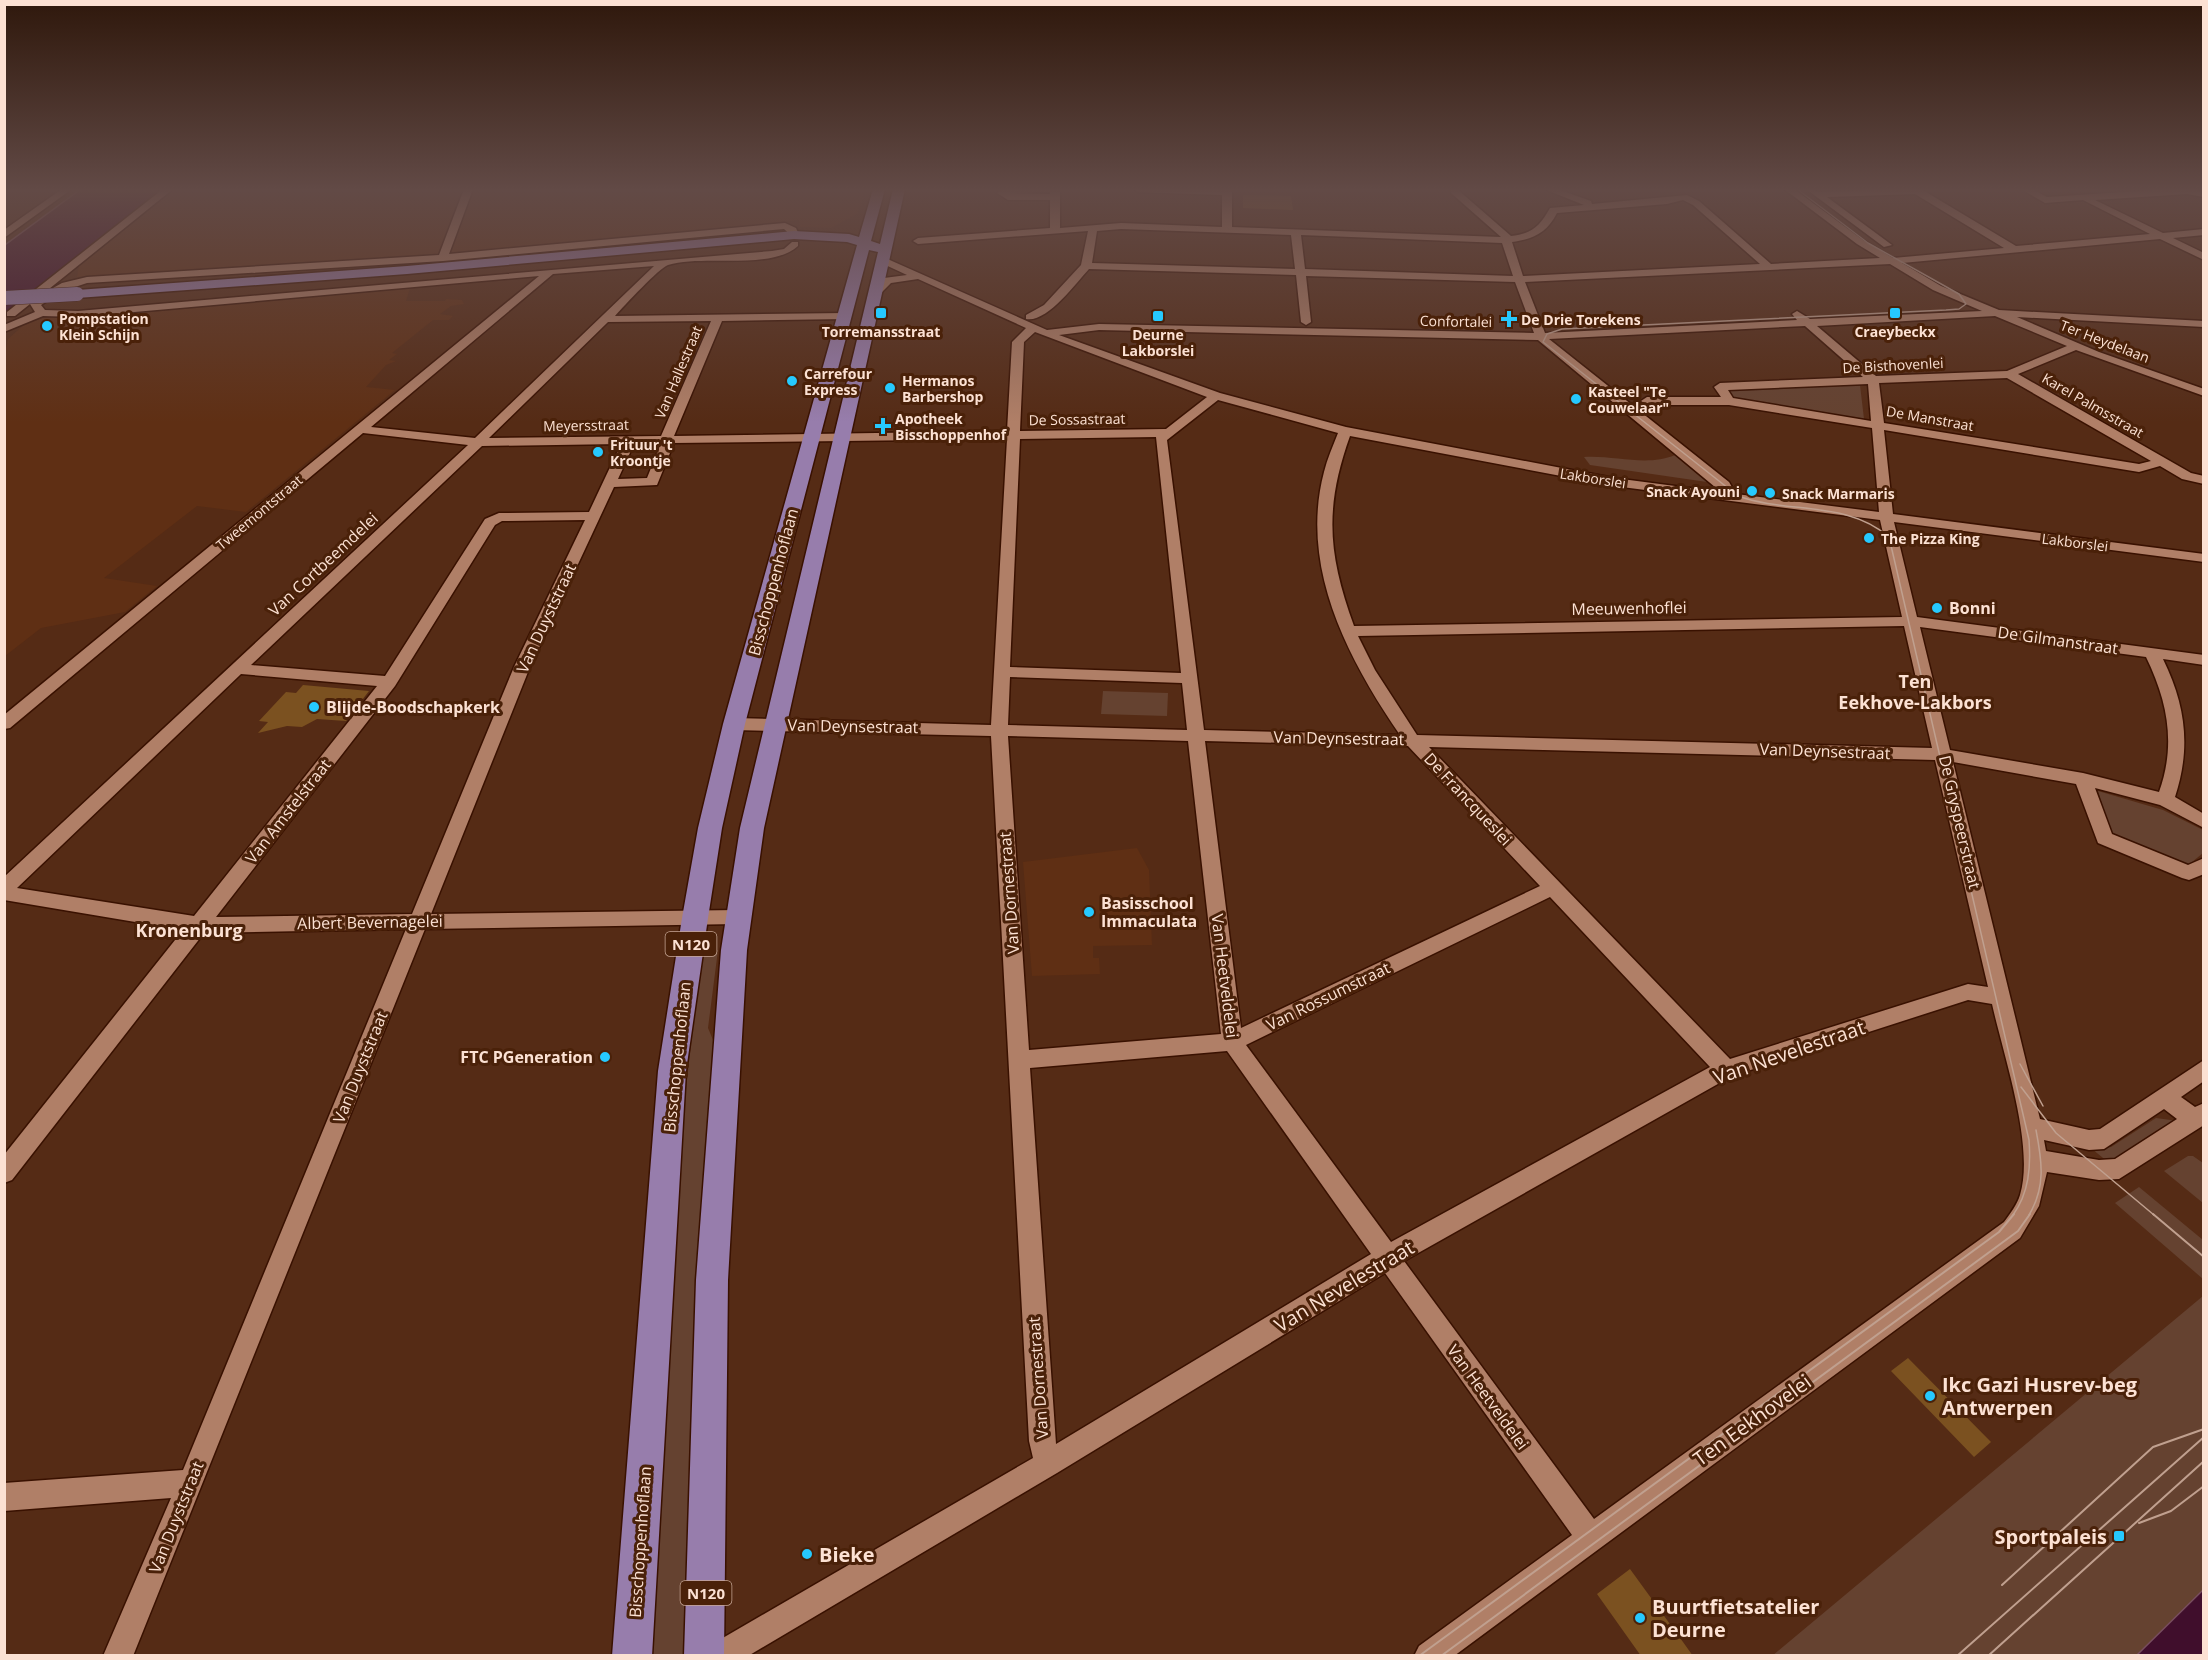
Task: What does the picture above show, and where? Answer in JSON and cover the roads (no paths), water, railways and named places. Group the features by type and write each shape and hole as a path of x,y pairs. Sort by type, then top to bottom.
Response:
{"main road":[{"path":"4,298 73,288 400,266"},
{"name":"Bisschoppenhoflaan","path":"632,1656 672,1071 694,918 710,828 734,724 846,316 867,266"},
{"name":"Bisschoppenhoflaan","path":"704,1656 712,1280 727,1030 738,917 752,828 774,724 873,295 874,266"}],"street":[{"path":"11,314 72,266"},
{"path":"4,329 38,309 54,290 339,266"},
{"path":"38,309 78,314 608,266"},
{"name":"Van Cortbeemdelei","path":"4,891 478,442 659,266"},
{"name":"Lakborslei","path":"900,266 919,278 1059,332 1101,355"},
{"name":"Lakborslei","path":"913,266 954,283 1101,355 1214,398 1344,433 1598,479 2204,558"},
{"name":"Van Dornestraat","path":"1048,1464 1042,1441 1000,729 1018,342 1022,336 1039,326 1048,307 1086,266"},
{"path":"1100,266 1519,279 1780,266"},
{"path":"1300,266 1306,322"},
{"path":"1515,266 1538,331 1571,364 1724,485 1731,497"},
{"name":"Ter Heydelaan","path":"1900,266 1921,279 1978,305 2018,313 2078,339 2204,384"},
{"name":"Ter Heydelaan","path":"1921,266 1999,309 2077,346 2204,393"},
{"path":"68,270 73,288"},
{"name":"Tweemontstraat","path":"4,724 359,429 507,290 551,271"},
{"name":"Lakborslei","path":"873,295 888,280 901,276 919,278"},
{"path":"942,287 954,283"},
{"name":"Confortalei","path":"1802,319 1978,305"},
{"path":"1999,309 2204,316"},
{"name":"Confortalei","path":"1059,332 1103,323 1538,331 1999,309"},
{"path":"2018,313 2204,324"},
{"path":"604,319 846,316"},
{"name":"Van Hallestraat","path":"666,439 718,318"},
{"path":"1802,319 1872,381"},
{"name":"Confortalei","path":"1039,326 1103,323 1306,322 1538,331"},
{"name":"De Bisthovenlei","path":"1729,401 1720,387 2009,374 2077,346"},
{"name":"Karel Palmsstraat","path":"2009,374 2161,462"},
{"name":"De Gryspeerstraat","path":"1872,381 1886,518 1913,621 2031,1127"},
{"path":"1168,433 1183,424 1214,398"},
{"name":"De Manstraat","path":"1647,400 1729,401 2139,468 2161,462"},
{"name":"Meyersstraat","path":"359,429 478,442 813,437"},
{"name":"De Sossastraat","path":"842,437 1168,433"},
{"name":"Van Heetveldelei","path":"1168,433 1161,439 1168,512 1173,522 1232,1042 1591,1538"},
{"name":"De Francqueslei","path":"1344,433 1329,482 1324,522 1333,589 1347,631 1373,684 1412,740 1726,1069"},
{"path":"813,437 842,437"},
{"name":"Van Duyststraat","path":"118,1656 191,1484 527,656 630,439"},
{"path":"610,483 651,482 668,445 666,439"},
{"path":"2161,462 2187,476 2204,480"},
{"name":"Van Amstelstraat","path":"4,1173 389,682 490,522 499,517 595,516"},
{"name":"Meeuwenhoflei","path":"1347,631 1913,621"},
{"name":"De Gilmanstraat","path":"1913,621 2204,660"},
{"path":"2152,653 2164,675 2175,708 2180,745 2173,780 2165,800"},
{"path":"237,669 389,682"},
{"path":"1003,672 1191,678"},
{"name":"Van Deynsestraat","path":"734,724 1000,729 1944,755 2083,779 2165,800 2204,822"},
{"path":"2083,779 2104,838 2190,873 2204,865"},
{"name":"Van Rossumstraat","path":"1018,1060 1232,1042 1552,888"},
{"name":"Albert Bevernagelei","path":"4,891 200,925 738,917"},
{"name":"Van Nevelestraat","path":"719,1656 1048,1464 1388,1258 1726,1069 1968,992 2001,997"},
{"path":"2031,1127 2064,1135 2104,1139 2204,1069"},
{"path":"2037,1160 2107,1171 2124,1167 2199,1116 2164,1097"},
{"name":"Ten Eekhovelei","path":"1429,1656 2013,1230 2024,1216 2032,1199 2037,1160 2031,1127"},
{"path":"2064,1135 2107,1171"},
{"path":"4,1497 191,1484"}],"tram line":[{"path":"1910,266 1959,294 1966,304 1959,309 1946,310 1562,329 1547,334 1543,342 1738,496 1777,505 1817,509 1855,518 1873,525 1889,537 2029,1140 2030,1160 2026,1189 2013,1215"},
{"path":"2020,1064 2043,1106"},
{"path":"2021,1087 2056,1133 2154,1215"},
{"path":"2029,1215 2038,1194 2041,1174 2036,1130"},
{"path":"1419,1656 1999,1232 2014,1214"},
{"path":"1441,1656 2018,1231 2030,1214"},
{"path":"2153,1214 2204,1257"},
{"path":"2002,1585 2153,1447 2204,1429"},
{"path":"1957,1656 2204,1437"},
{"path":"1988,1656 2204,1461"},
{"path":"2139,1523 2171,1511 2204,1486"}],"place":[{"name":"Torremansstraat","path":"881,313"},
{"name":"Craeybeckx","path":"1895,313"},
{"name":"Deurne Lakborslei","path":"1158,316"},
{"name":"De Drie Torekens","path":"1509,319"},
{"name":"Pompstation Klein Schijn","path":"47,326"},
{"name":"Carrefour Express","path":"792,381"},
{"name":"Hermanos Barbershop","path":"890,388"},
{"name":"Kasteel \"Te Couwelaar\"","path":"1576,399"},
{"name":"Apotheek Bisschoppenhof","path":"883,426"},
{"name":"Frituur 't Kroontje","path":"598,452"},
{"name":"Snack Ayouni","path":"1752,491"},
{"name":"Snack Marmaris","path":"1770,493"},
{"name":"The Pizza King","path":"1869,538"},
{"name":"Bonni","path":"1937,608"},
{"name":"Blijde-Boodschapkerk","path":"314,707"},
{"name":"Basisschool Immaculata","path":"1089,912"},
{"name":"FTC PGeneration","path":"605,1057"},
{"name":"Ikc Gazi Husrev-beg Antwerpen","path":"1930,1396"},
{"name":"Sportpaleis","path":"2119,1536"},
{"name":"Bieke","path":"807,1554"},
{"name":"Buurtfietsatelier Deurne","path":"1640,1618"}],"district":[{"name":"Ten Eekhove-Lakbors","path":"1915,691"},
{"name":"Kronenburg","path":"189,930"}]}
